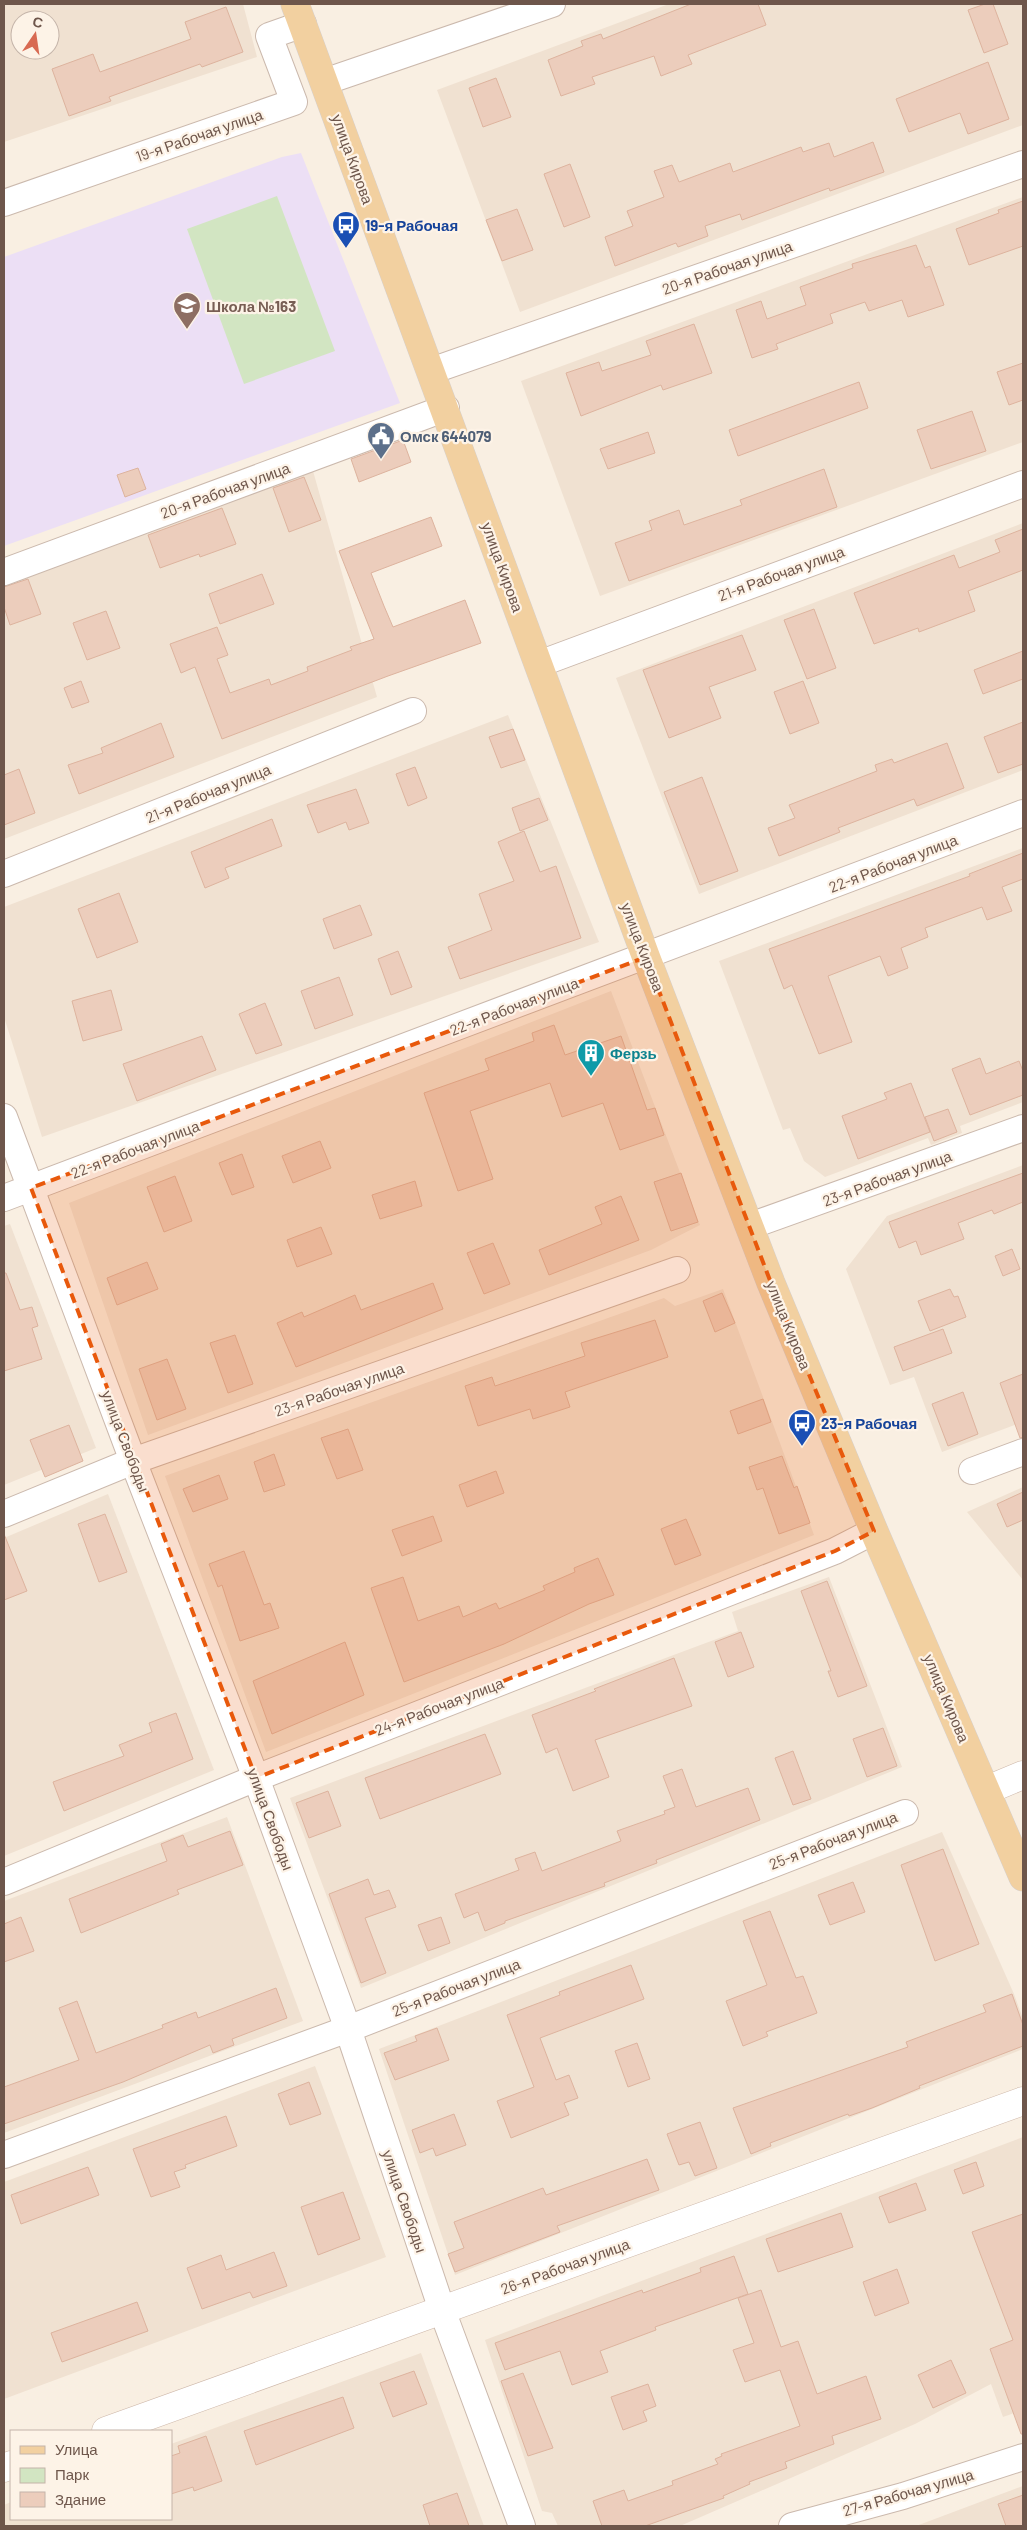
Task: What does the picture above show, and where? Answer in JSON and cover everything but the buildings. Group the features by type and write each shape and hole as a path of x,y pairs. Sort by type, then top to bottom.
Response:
{"main road":[{"name":"улица Кирова","path":"299,14 446,408 646,957 750,1226 874,1531 1023,1877"},
{"path":"986,1790 1023,1775"},
{"name":"26-я Рабочая улица","path":"109,2430 1023,2101"}],"street":[{"path":"324,82 552,4"},
{"name":"19-я Рабочая улица","path":"4,203 294,102 269,36 299,14"},
{"name":"20-я Рабочая улица","path":"431,371 1023,164"},
{"name":"20-я Рабочая улица","path":"4,572 446,408"},
{"name":"21-я Рабочая улица","path":"539,664 1023,484"},
{"name":"21-я Рабочая улица","path":"4,874 413,711"},
{"name":"22-я Рабочая улица","path":"4,1198 1023,813"},
{"name":"улица Свободы","path":"4,1117 133,1462 256,1778 348,2029 442,2310 522,2526"},
{"name":"23-я Рабочая улица","path":"750,1226 1023,1128"},
{"name":"23-я Рабочая улица","path":"4,1514 133,1462 677,1270"},
{"path":"972,1471 1023,1452"},
{"name":"24-я Рабочая улица","path":"4,1882 256,1778 835,1551 874,1531"},
{"name":"25-я Рабочая улица","path":"4,2155 348,2029 905,1812"},
{"name":"27-я Рабочая улица","path":"792,2526 902,2496 1023,2457"}],"highlighted area":[{"path":"646,957 771,1283 874,1531 835,1551 256,1778 31,1188"}],"shaded area":[{"path":"4,4 243,4 257,57 4,142"},
{"path":"669,4 1023,4 1023,125 520,312 437,90"},
{"name":"Школа №163","path":"301,153 400,403 4,546 4,257 282,157"},
{"path":"1023,197 1023,442 600,596 521,381"},
{"path":"313,471 377,697 4,839 4,585"},
{"path":"1023,523 1023,770 699,894 616,678"},
{"path":"508,715 599,942 42,1137 4,1017 4,907"},
{"path":"1023,848 1023,1102 960,1126 962,1133 931,1145 928,1138 825,1177 804,1161 790,1128 783,1130 719,961"},
{"path":"611,991 700,1225 651,1250 148,1435 69,1203"},
{"path":"1023,1165 1023,1422 942,1452 914,1377 890,1385 846,1269 887,1216"},
{"path":"10,1224 96,1448 4,1485 4,1226"},
{"path":"723,1289 814,1535 266,1752 165,1476 664,1298 675,1306"},
{"path":"1023,1487 1023,1580 967,1512"},
{"path":"108,1494 214,1770 4,1856 4,1538"},
{"path":"829,1577 902,1767 361,1988 290,1798 738,1631 732,1612"},
{"path":"227,1817 303,2021 4,2133 4,1901"},
{"path":"942,1832 1014,1994 1023,2019 1023,2049 455,2275 379,2049"},
{"path":"315,2066 386,2257 4,2399 4,2182"},
{"path":"1023,2137 1023,2410 1003,2417 991,2384 915,2424 680,2526 558,2526 552,2513 542,2511 485,2340"},
{"path":"421,2353 484,2526 4,2526 4,2505 10,2502 10,2520 172,2520 172,2444"},
{"path":"1023,2486 1023,2526 916,2526"}],"green space":[{"path":"277,196 335,351 244,384 187,229"}],"place":[{"name":"19-я Рабочая","path":"346,249"},
{"name":"Школа №163","path":"187,330"},
{"name":"Омск 644079","path":"381,460"},
{"name":"Ферзь","path":"591,1077"},
{"name":"23-я Рабочая","path":"802,1447"}]}
